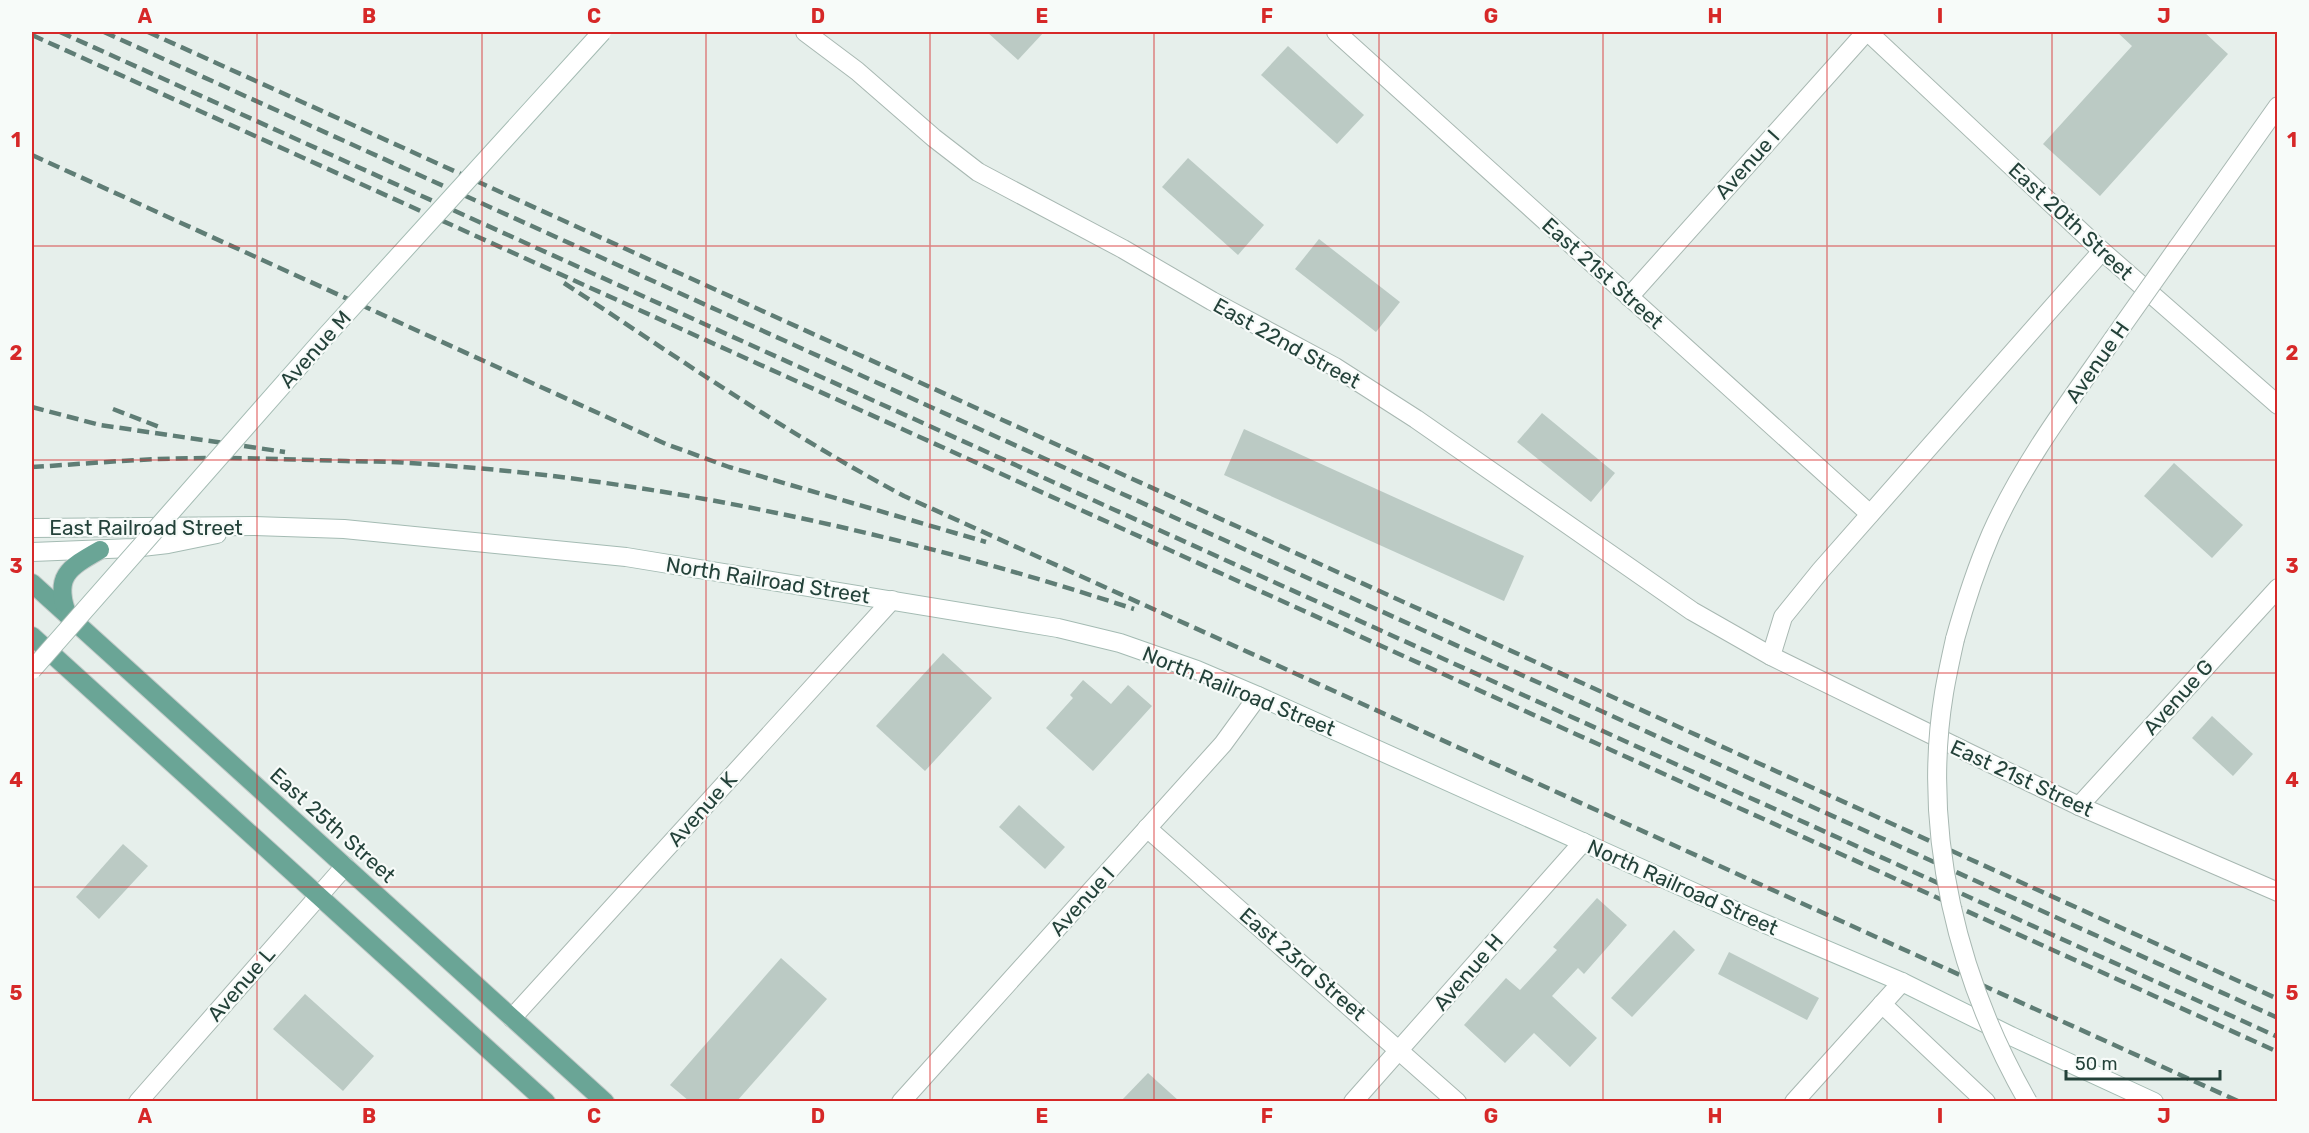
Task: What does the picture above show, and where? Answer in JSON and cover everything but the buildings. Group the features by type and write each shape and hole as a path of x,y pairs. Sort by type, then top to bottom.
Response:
{"main road":[{"path":"68,616 61,599 61,588 65,577 73,566 100,550"},
{"name":"East 25th Street","path":"32,583 604,1101"},
{"path":"32,636 546,1101"}],"street":[{"name":"Avenue M","path":"32,670 326,338 602,32"},
{"name":"East 22nd Street","path":"805,32 857,71 934,138 978,172 1123,249 1212,301 1335,367 1416,419 1692,611 1771,656"},
{"name":"East 21st Street","path":"1336,32 1870,513"},
{"name":"Avenue I","path":"1629,297 1867,32"},
{"name":"East 20th Street","path":"1867,32 2102,251 2277,405"},
{"name":"Avenue H","path":"2028,1101 1997,1042 1978,997 1962,949 1944,858 1939,818 1940,738 1944,693 1955,639 1970,586 1991,533 2037,450 2277,106"},
{"path":"1771,656 1784,617 1821,570 2102,251"},
{"name":"East Railroad Street","path":"32,528 254,526"},
{"name":"East Railroad Street","path":"32,552 100,550 168,544 254,526"},
{"name":"North Railroad Street","path":"254,526 344,529 626,557 1058,628 1120,643 1197,670 1258,696 1749,917 1902,982 2011,1036 2154,1101"},
{"name":"Avenue G","path":"2079,806 2277,588"},
{"name":"Avenue K","path":"512,1017 892,600"},
{"name":"East 21st Street","path":"1771,656 2079,806 2277,892"},
{"name":"Avenue I","path":"901,1101 1223,744 1258,696"},
{"name":"East 23rd Street","path":"1147,828 1457,1101"},
{"name":"Avenue H","path":"1353,1101 1583,842"},
{"name":"Avenue L","path":"138,1101 345,866"},
{"path":"1794,1101 1902,982"},
{"path":"1882,1004 1986,1101"}],"railway":[{"path":"60,32 2278,1037"},
{"path":"104,32 2278,1018"},
{"path":"148,32 2278,999"},
{"path":"32,35 2278,1052"},
{"path":"32,155 666,444 729,467 986,542"},
{"path":"564,283 774,420 904,496 2240,1102"},
{"path":"32,407 100,425 285,452"},
{"path":"113,409 162,428"},
{"path":"32,467 216,458 400,462 499,470 591,481 684,495 867,533 1046,581 1134,609"}]}
